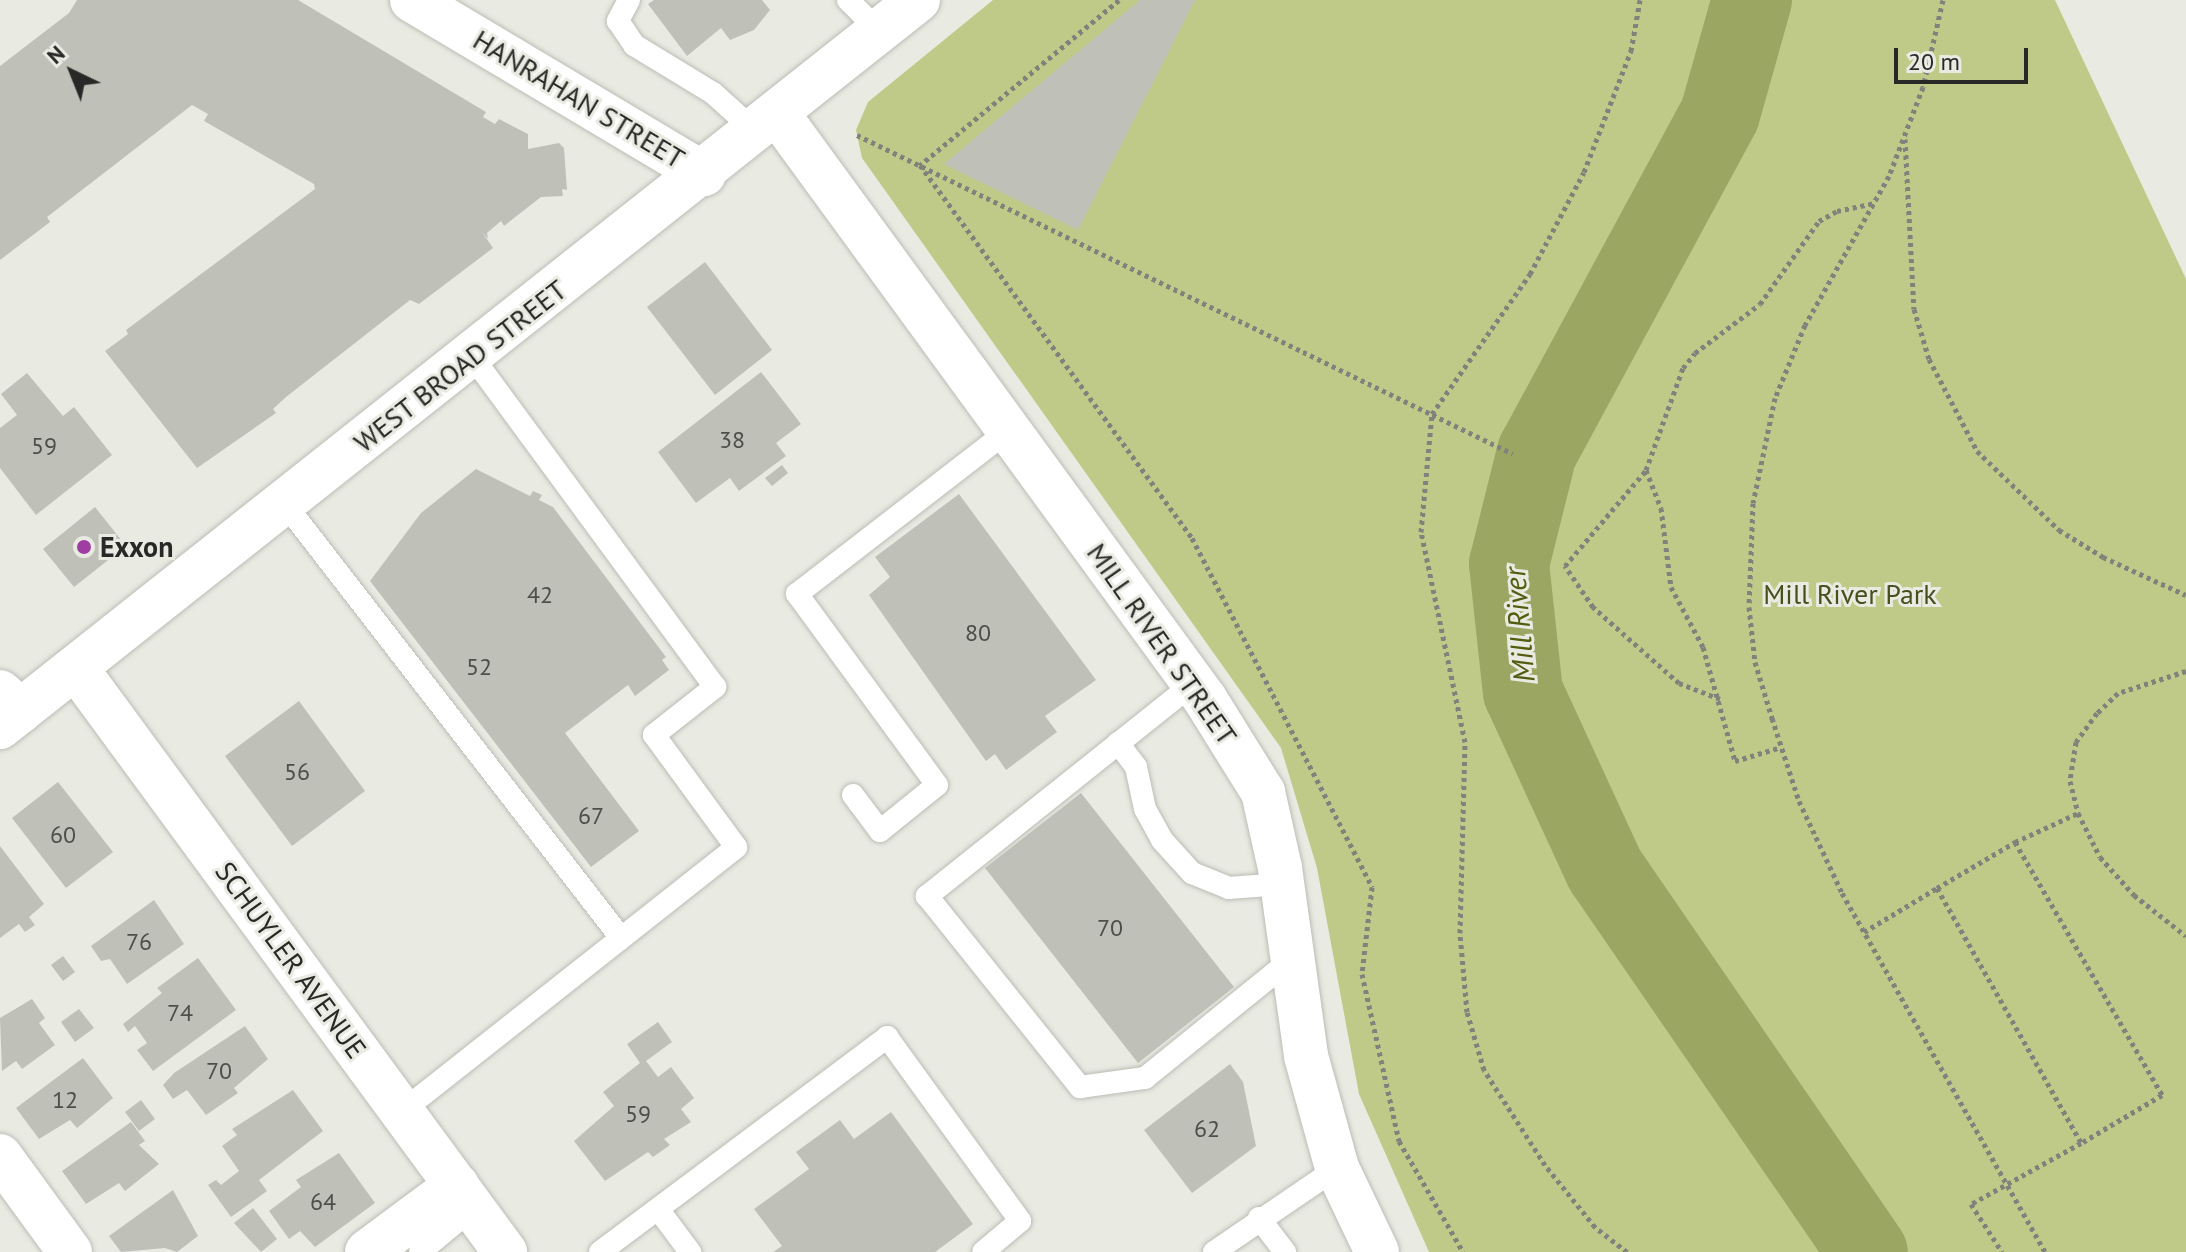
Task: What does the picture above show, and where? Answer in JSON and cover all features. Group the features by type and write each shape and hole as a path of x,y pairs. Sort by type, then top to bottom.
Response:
{"main road":[{"name":"HANRAHAN STREET","path":"412,0 704,174"},
{"name":"WEST BROAD STREET","path":"7,710 76,668 704,174 918,0"},
{"name":"MILL RIVER STREET","path":"766,122 1008,431 1194,683 1263,792 1282,884 1306,1056 1337,1168 1377,1252"},
{"name":"SCHUYLER AVENUE","path":"76,668 505,1252"},
{"path":"0,1156 70,1252"},
{"path":"367,1252 465,1196"}],"lane":[{"path":"629,0 618,21 634,45 766,122"},
{"path":"848,0 879,31"},
{"path":"401,1112 736,847 654,735 715,687 472,356"},
{"path":"853,795 880,831 937,785 797,594 1008,431"},
{"path":"285,504 621,938"},
{"path":"1194,683 927,896 1080,1087 1145,1078 1292,959"},
{"path":"1118,743 1136,767 1145,809 1162,840 1192,873 1229,888 1282,884"},
{"path":"600,1252 887,1037 1020,1221 983,1252"},
{"path":"1214,1252 1259,1218 1337,1168"},
{"path":"420,1252 465,1196"},
{"path":"658,1209 690,1252"},
{"path":"1259,1218 1285,1252"}],"path":[{"path":"920,165 1119,0"},
{"path":"1627,1252 1595,1227 1545,1165 1484,1070 1467,1012 1460,933 1465,742 1421,532 1432,414 1530,274 1584,172 1631,51 1640,0"},
{"path":"1943,0 1923,87 1905,134 1875,203 1805,325 1775,398 1758,465 1748,551 1749,607 1755,662 1799,801 1864,932 2045,1252"},
{"path":"1905,134 1914,309 1929,359 1977,451 2059,530 2127,570 2186,595"},
{"path":"857,135 1513,454"},
{"path":"920,165 1192,538 1372,887 1362,974 1399,1141 1463,1252"},
{"path":"1720,699 1679,683 1593,607 1565,566 1646,470 1683,368 1695,353 1760,304 1819,221 1837,211 1875,203"},
{"path":"1646,470 1661,508 1671,587 1703,647 1735,761 1781,747"},
{"path":"2186,671 2118,693 2097,713 2076,742 2070,781 2078,813 2100,857 2134,895 2186,936"},
{"path":"1864,932 2015,842 2078,813"},
{"path":"2002,1252 1971,1204 2162,1095 2015,842"},
{"path":"1937,888 2081,1143"}],"green space":[{"name":"Mill River Park","path":"993,0 2055,0 2186,279 2186,1252 1429,1252 1359,1094 1317,868 1281,748 862,158 856,130 868,102"}],"building":[{"path":"77,0 298,0 486,112 483,117 495,124 499,119 528,134 528,149 559,143 564,148 567,190 562,189 563,196 541,197 504,226 501,221 487,233 488,239 482,232 493,248 419,304 410,300 286,397 273,409 276,413 197,468 105,351 128,334 126,330 315,189 314,184 204,121 208,114 192,105 47,217 50,222 0,260 0,66 69,13"},
{"path":"654,0 762,0 770,10 754,30 730,40 721,28 687,56 648,4"},
{"path":"1140,0 1195,0 1078,230 944,164"},
{"path":"705,262 772,350 715,395 647,307"},
{"path":"761,372 801,424 776,443 786,456 739,491 730,478 696,503 658,452"},
{"path":"27,373 63,416 74,407 112,455 36,515 0,468 0,428 17,415 1,394"},
{"path":"782,465 788,473 772,486 765,478"},
{"path":"476,469 530,496 533,491 542,495 539,500 553,507 666,657 662,660 669,670 635,696 628,685 565,733 639,831 591,867 370,581 421,513"},
{"path":"959,494 1096,680 1045,716 1057,732 1006,770 995,754 986,761 869,595 890,577 875,557"},
{"name":"Exxon","path":"95,507 126,546 74,587 43,549"},
{"path":"299,701 365,791 292,846 225,756"},
{"path":"58,782 113,852 66,888 12,818"},
{"path":"1081,793 1234,987 1138,1063 985,868"},
{"path":"0,846 44,904 29,917 35,925 25,932 19,924 0,938"},
{"path":"154,900 184,944 127,984 110,959 101,961 91,946"},
{"path":"63,956 75,972 63,981 51,965"},
{"path":"198,958 236,1010 153,1071 137,1050 147,1043 135,1026 128,1032 123,1024 162,993 157,988"},
{"path":"32,999 45,1018 39,1023 55,1045 22,1069 16,1061 2,1071 0,1018"},
{"path":"79,1009 94,1028 75,1042 61,1022"},
{"path":"658,1022 672,1042 646,1061 658,1077 671,1067 694,1098 681,1109 691,1122 664,1139 670,1145 653,1157 648,1152 605,1181 574,1141 614,1106 603,1092 640,1063 627,1044"},
{"path":"245,1026 268,1059 234,1088 238,1093 206,1115 187,1090 173,1099 163,1085 174,1073"},
{"path":"83,1058 113,1098 77,1128 70,1120 39,1139 16,1108"},
{"path":"1230,1064 1243,1082 1256,1146 1192,1193 1144,1130"},
{"path":"293,1090 323,1131 259,1180 267,1191 231,1217 208,1185 216,1180 221,1185 239,1171 222,1146 237,1135 232,1129"},
{"path":"141,1100 155,1119 139,1131 125,1112"},
{"path":"891,1112 973,1224 935,1252 773,1252 782,1246 754,1209 809,1169 796,1152 840,1120 854,1139"},
{"path":"131,1122 145,1141 139,1145 159,1164 125,1191 119,1183 86,1204 62,1171"},
{"path":"339,1153 375,1203 315,1247 300,1231 289,1239 269,1211 301,1187 296,1180"},
{"path":"173,1190 198,1236 177,1252 165,1248 121,1252 109,1236"},
{"path":"253,1208 277,1239 261,1252 234,1223"}],"waterway":[{"name":"Mill River","path":"1752,0 1720,114 1537,452 1509,564 1523,692 1605,870 1868,1252"}],"place":[{"name":"Exxon","path":"84,547"}]}
